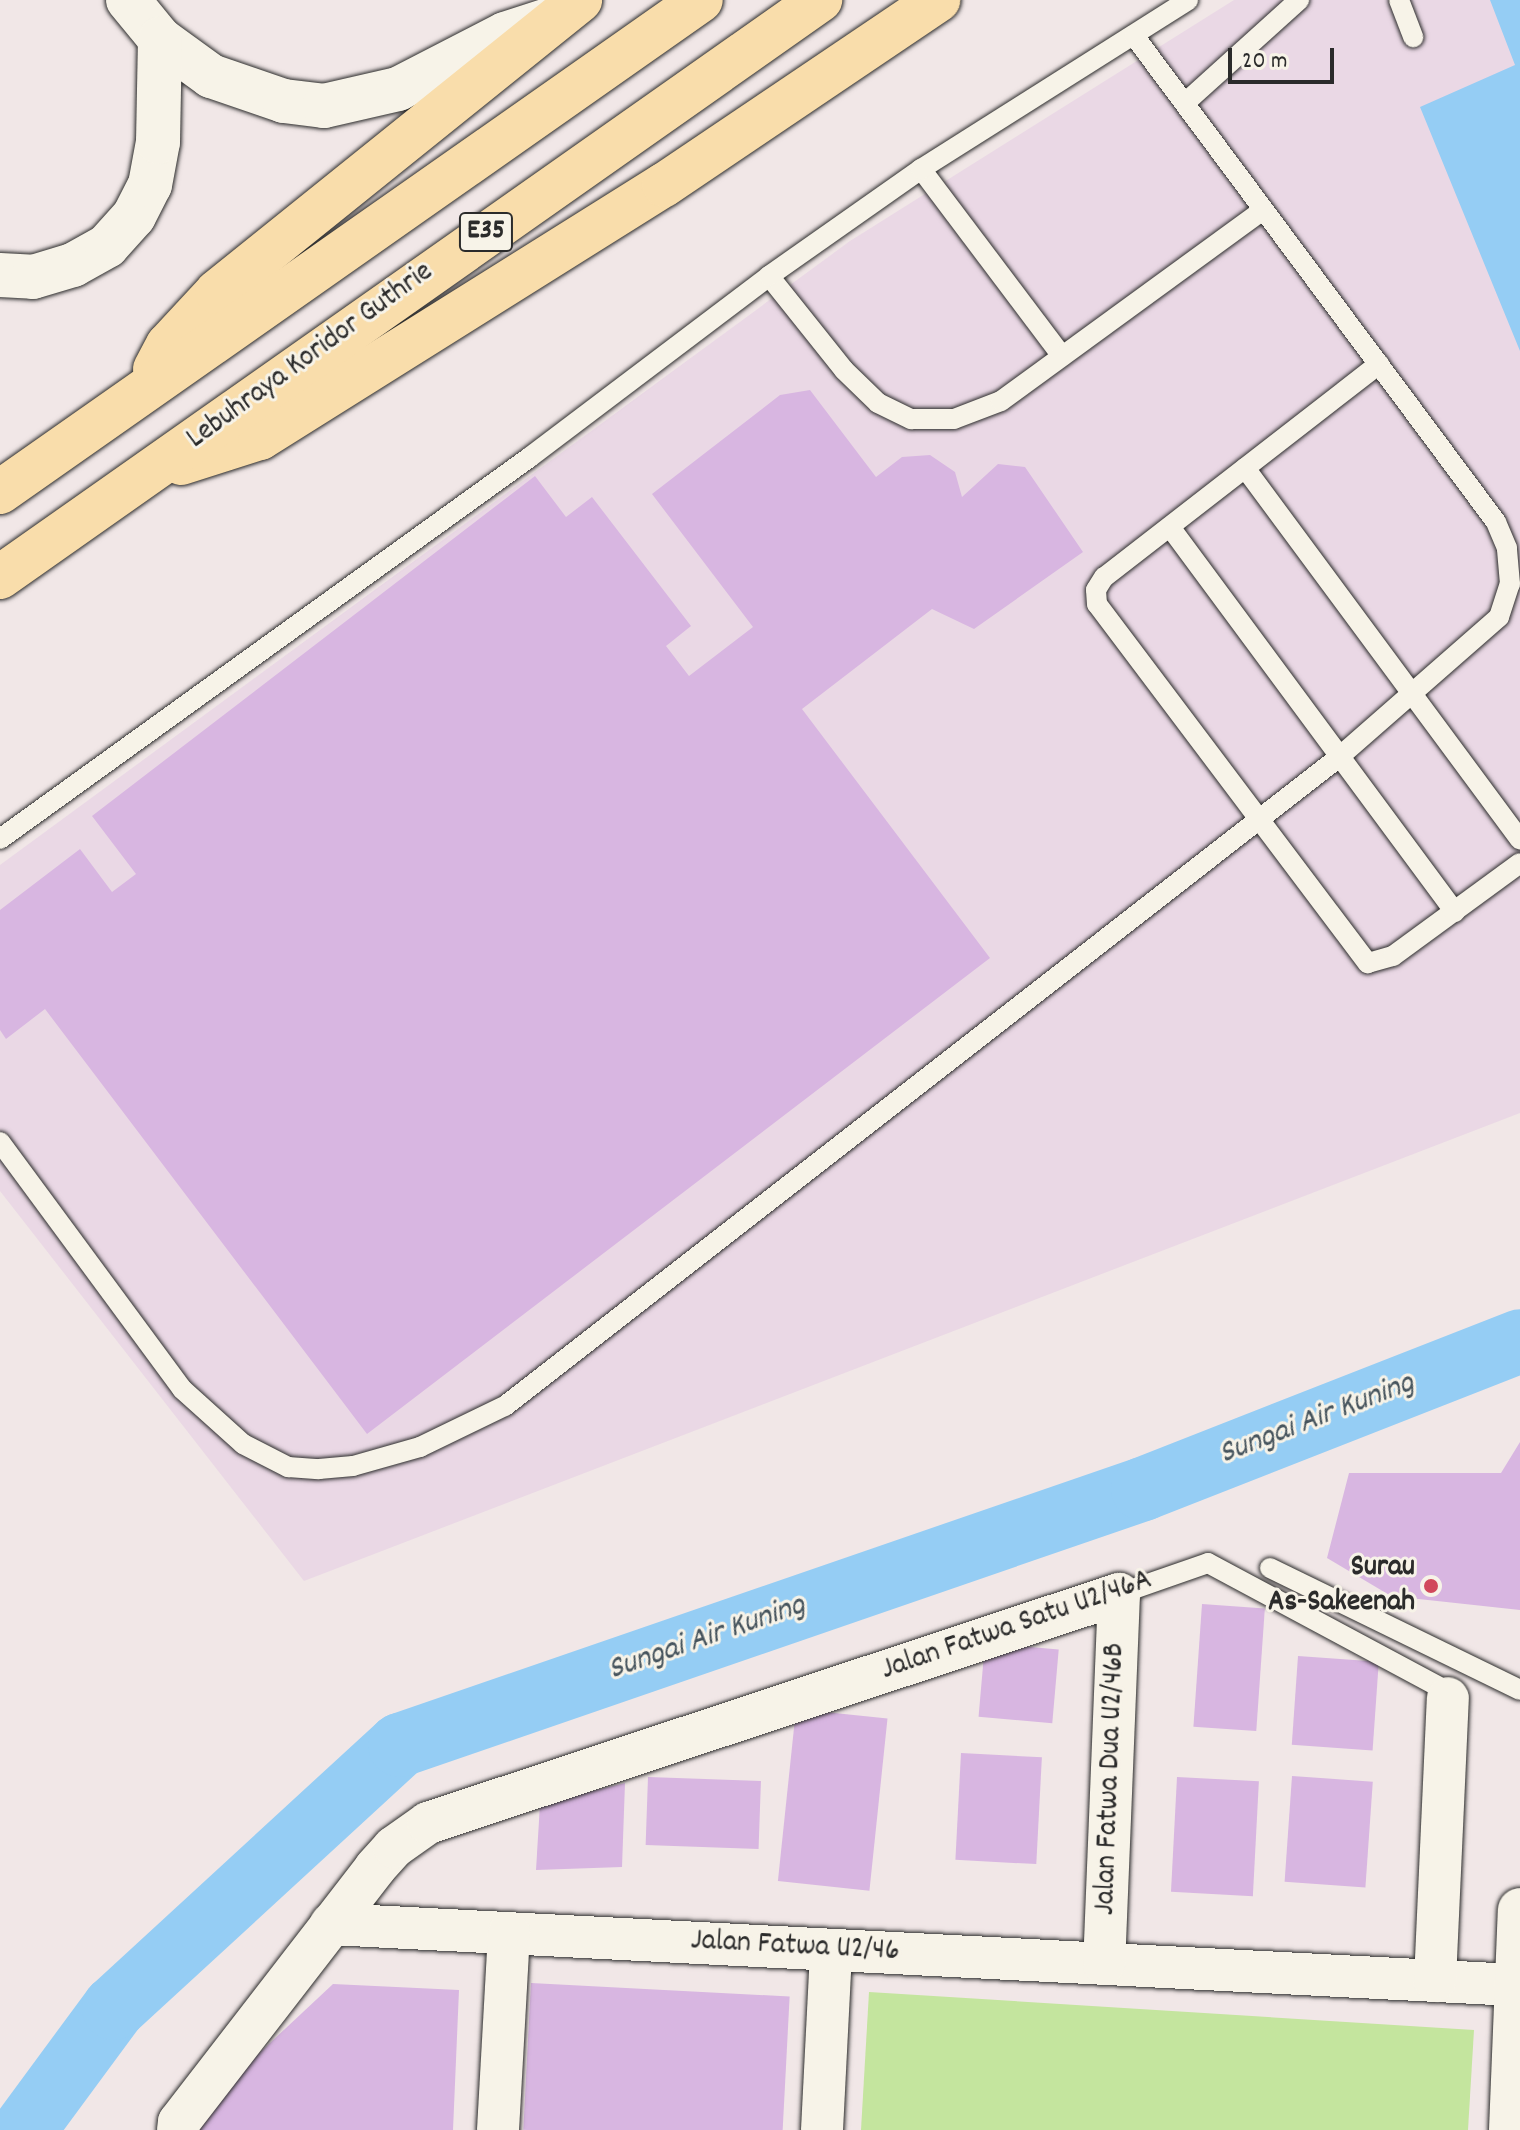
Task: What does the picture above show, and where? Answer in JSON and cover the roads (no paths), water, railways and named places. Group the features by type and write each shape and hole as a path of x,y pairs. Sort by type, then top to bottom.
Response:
{"highway":[{"name":"E35","path":"0,492 701,0"},
{"name":"Lebuhraya Koridor Guthrie","path":"0,577 820,0"},
{"path":"155,468 209,458 260,438 664,185 938,0"},
{"path":"143,392 168,345 217,292 567,9"}],"main road":[{"path":"128,0 160,39 211,76 284,101 324,106 398,89 505,34 567,9"},
{"path":"0,275 33,277 73,265 107,246 134,216 150,185 158,142 160,39"},
{"path":"1511,2130 1520,1910"}],"street":[{"name":"Jalan Fatwa Satu U2/46A","path":"331,1924 394,1847 428,1823 1119,1594"},
{"name":"Jalan Fatwa Dua U2/46B","path":"1104,1964 1119,1594"},
{"name":"Jalan Fatwa Satu U2/46A","path":"1435,1981 1448,1698"},
{"name":"Jalan Fatwa U2/46","path":"331,1924 1516,1985"},
{"path":"178,2130 179,2122 331,1924"},
{"path":"498,2130 509,1933"},
{"path":"822,2130 831,1950"}],"lane":[{"path":"0,839 530,457 769,276 921,169 1135,37 1188,0"},
{"path":"1185,103 1299,0"},
{"path":"1399,0 1413,37"},
{"path":"0,1142 182,1389 243,1444 288,1467 353,1466 420,1447 505,1406 1338,758 1417,693 1499,617 1510,584 1507,548 1496,522 1135,37"},
{"path":"921,169 1062,356"},
{"path":"769,276 844,370 878,403 911,419 974,414 1062,356 1263,210"},
{"path":"1379,364 1104,577 1096,590 1097,604 1257,822 1368,963 1393,956 1520,863"},
{"path":"1245,468 1417,693 1520,839"},
{"path":"1170,527 1338,758 1455,912"},
{"name":"Jalan Fatwa Satu U2/46A","path":"1119,1594 1208,1563 1443,1689 1448,1698"},
{"path":"1270,1568 1520,1690"}],"water":[{"path":"1490,0 1520,0 1520,351 1420,107 1515,65"}],"waterway":[{"name":"Sungai Air Kuning","path":"24,2130 114,2008 400,1745 1143,1489 1520,1341"}],"place":[{"name":"Surau As-Sakeenah","path":"1431,1586"}]}
